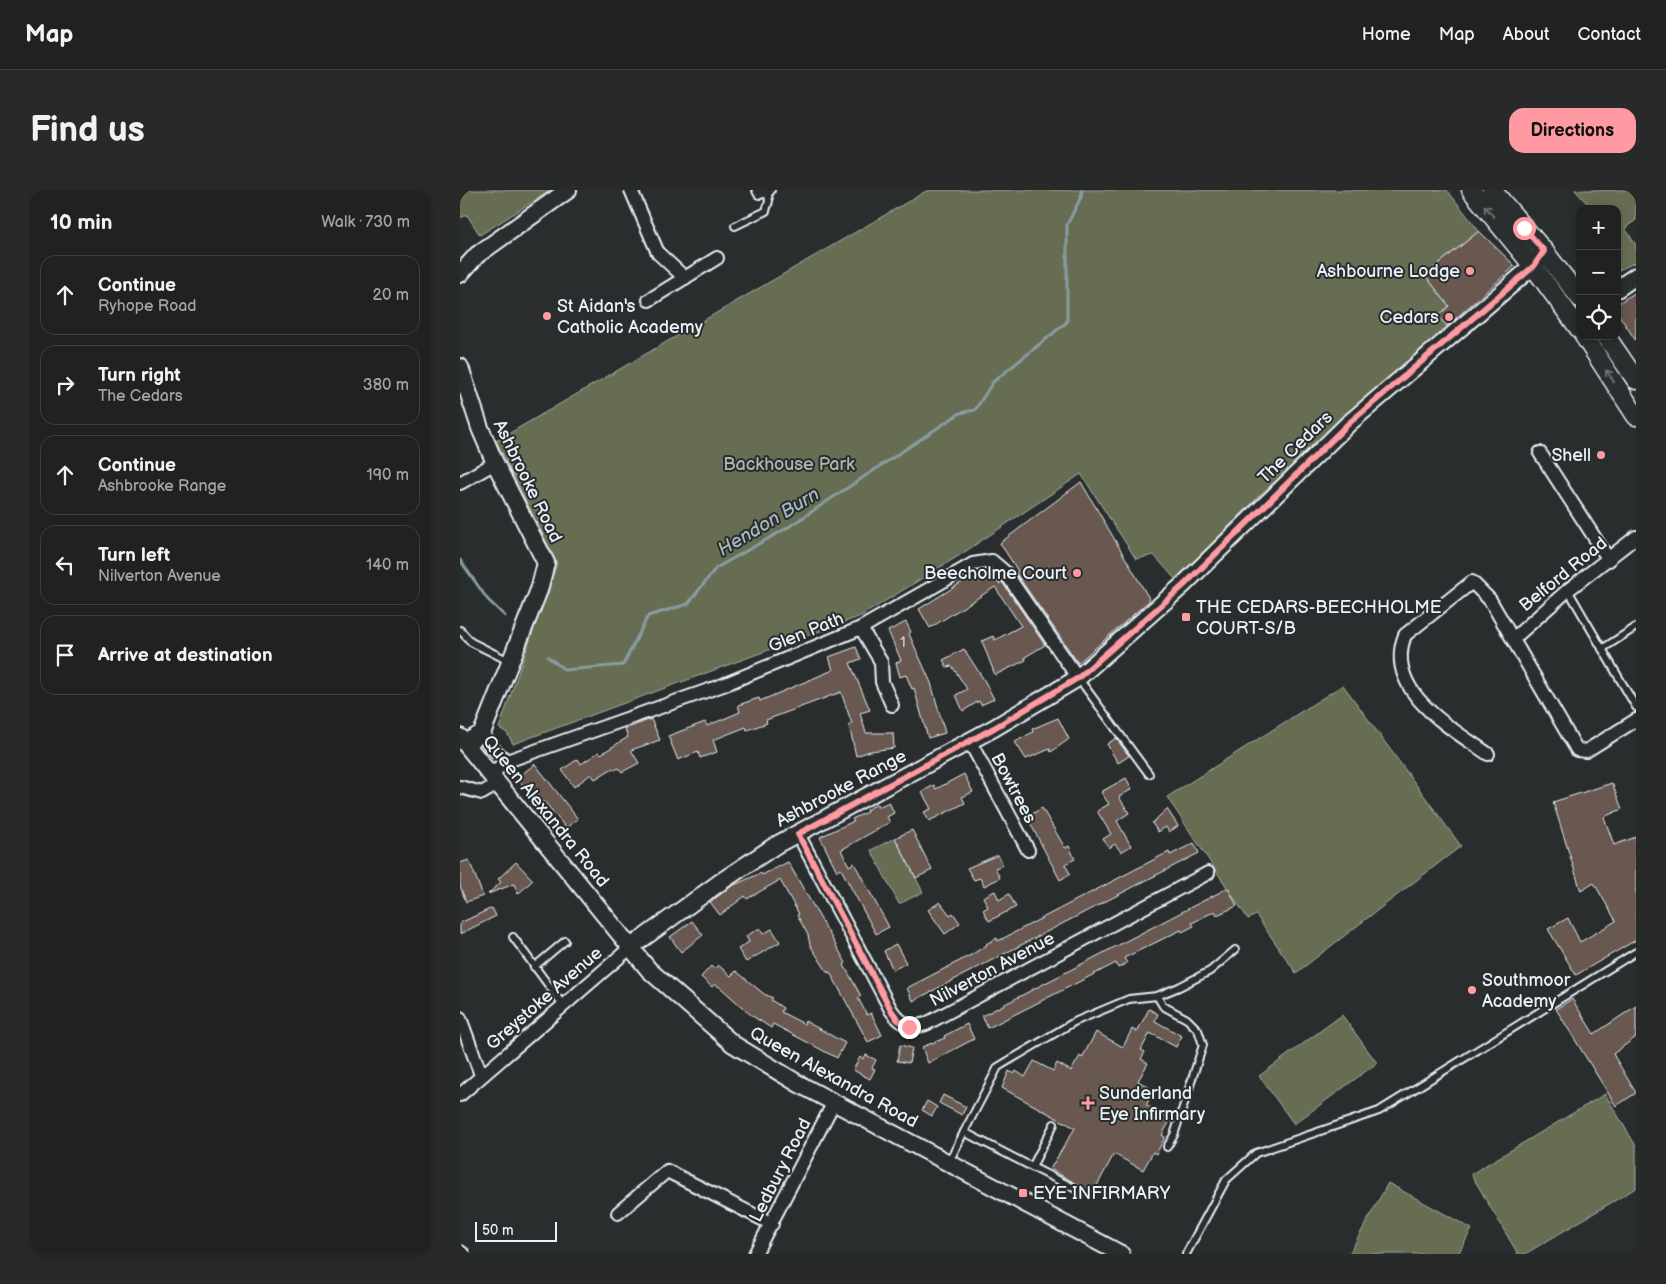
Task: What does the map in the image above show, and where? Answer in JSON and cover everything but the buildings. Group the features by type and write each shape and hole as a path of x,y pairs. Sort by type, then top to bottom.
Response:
{"main road":[{"path":"1471,190 1576,320"},
{"path":"1492,190 1544,251 1578,295"},
{"path":"1587,340 1636,416"},
{"path":"1609,340 1636,380"}],"street":[{"path":"460,274 477,255 568,190"},
{"path":"631,190 658,253 685,278"},
{"path":"759,190 760,192 767,190"},
{"name":"The Cedars","path":"1078,678 1183,586 1348,424 1534,266 1544,251"},
{"path":"649,300 716,258"},
{"path":"1621,285 1636,276"},
{"name":"Ashbrooke Road","path":"460,367 480,428 495,463 546,563 539,590 482,733"},
{"path":"1540,453 1609,560"},
{"path":"460,483 495,463"},
{"name":"Belford Road","path":"1513,638 1568,590 1609,560 1636,537"},
{"name":"Glen Path","path":"461,791 482,793 495,779 507,761 723,685 861,628 973,564 992,561 1005,572 1078,678"},
{"path":"1488,754 1432,714 1412,691 1404,678 1401,659 1400,647 1405,635 1472,582 1490,600 1577,750 1586,751 1636,720"},
{"path":"861,628 881,662 882,682 892,704"},
{"name":"Ashbrooke Range","path":"630,947 776,845 970,742 1078,678"},
{"path":"462,743 482,733 492,748 507,761"},
{"name":"Bowtrees","path":"970,742 1028,850"},
{"name":"Queen Alexandra Road","path":"462,743 495,779 649,970 734,1044 799,1084 949,1162 1112,1252"},
{"name":"Nilverton Avenue","path":"798,834 891,1010 898,1020 909,1027 926,1024 1208,872"},
{"name":"Greystoke Avenue","path":"460,1095 630,947"},
{"path":"460,1018 481,1075"},
{"name":"Ledbury Road","path":"755,1254 834,1102"},
{"path":"618,1213 667,1171 772,1224"}],"lane":[{"path":"734,226 766,211 769,201 767,190"},
{"path":"1568,590 1636,707"},
{"path":"1602,649 1636,627"},
{"path":"460,630 471,642 511,662"},
{"path":"1078,678 1149,774"},
{"path":"513,937 563,1004"},
{"path":"534,967 565,941"},
{"path":"949,1162 998,1067 1074,1022 1129,999 1157,996 1210,971 1235,950"},
{"path":"1186,1254 1226,1180 1256,1153 1379,1111 1636,952"},
{"path":"1157,996 1163,1006 1187,1019 1198,1030 1203,1045 1174,1135 1166,1147"},
{"path":"1032,1167 1054,1124"},
{"path":"964,1132 1082,1192"}],"green space":[{"path":"460,190 551,190 480,235 467,215 460,218"},
{"name":"Backhouse Park","path":"928,190 1447,190 1479,231 1425,275 1449,306 1438,316 1449,328 1261,494 1176,580 1154,555 1136,559 1081,474 960,555 861,616 513,744 507,733 499,728 557,563 496,441"},
{"path":"1575,190 1636,190 1636,220 1625,228 1636,245 1636,262 1621,269 1621,205 1588,205"},
{"path":"1343,685 1461,846 1296,973 1256,915 1248,919 1167,797"},
{"path":"895,838 923,892 899,904 871,850"},
{"path":"1342,1015 1377,1063 1294,1124 1259,1076"},
{"path":"1605,1094 1636,1146 1636,1188 1525,1254 1518,1254 1471,1174"},
{"path":"1388,1183 1472,1229 1458,1254 1349,1254"}],"waterway":[{"name":"Hendon Burn","path":"548,657 565,670 623,665 648,616 688,604 716,568 787,528 960,413 975,410 993,382 1067,322 1067,225 1081,197 1082,190"},
{"path":"460,560 488,600 505,616"}],"place":[{"name":"Ashbourne Lodge","path":"1470,271"},
{"name":"St Aidan's Catholic Academy","path":"547,316"},
{"name":"Cedars","path":"1449,317"},
{"name":"Shell","path":"1601,455"},
{"name":"Beecholme Court","path":"1077,573"},
{"name":"THE CEDARS-BEECHHOLME COURT-S/B","path":"1186,617"},
{"name":"Southmoor Academy","path":"1472,990"},
{"name":"Sunderland Eye Infirmary","path":"1088,1103"},
{"name":"EYE INFIRMARY","path":"1023,1193"}],"route":[{"path":"909,1027 898,1020 891,1010 798,834 994,728 1078,678 1183,586 1348,424 1514,281 1534,266 1544,251 1524,228"}]}
